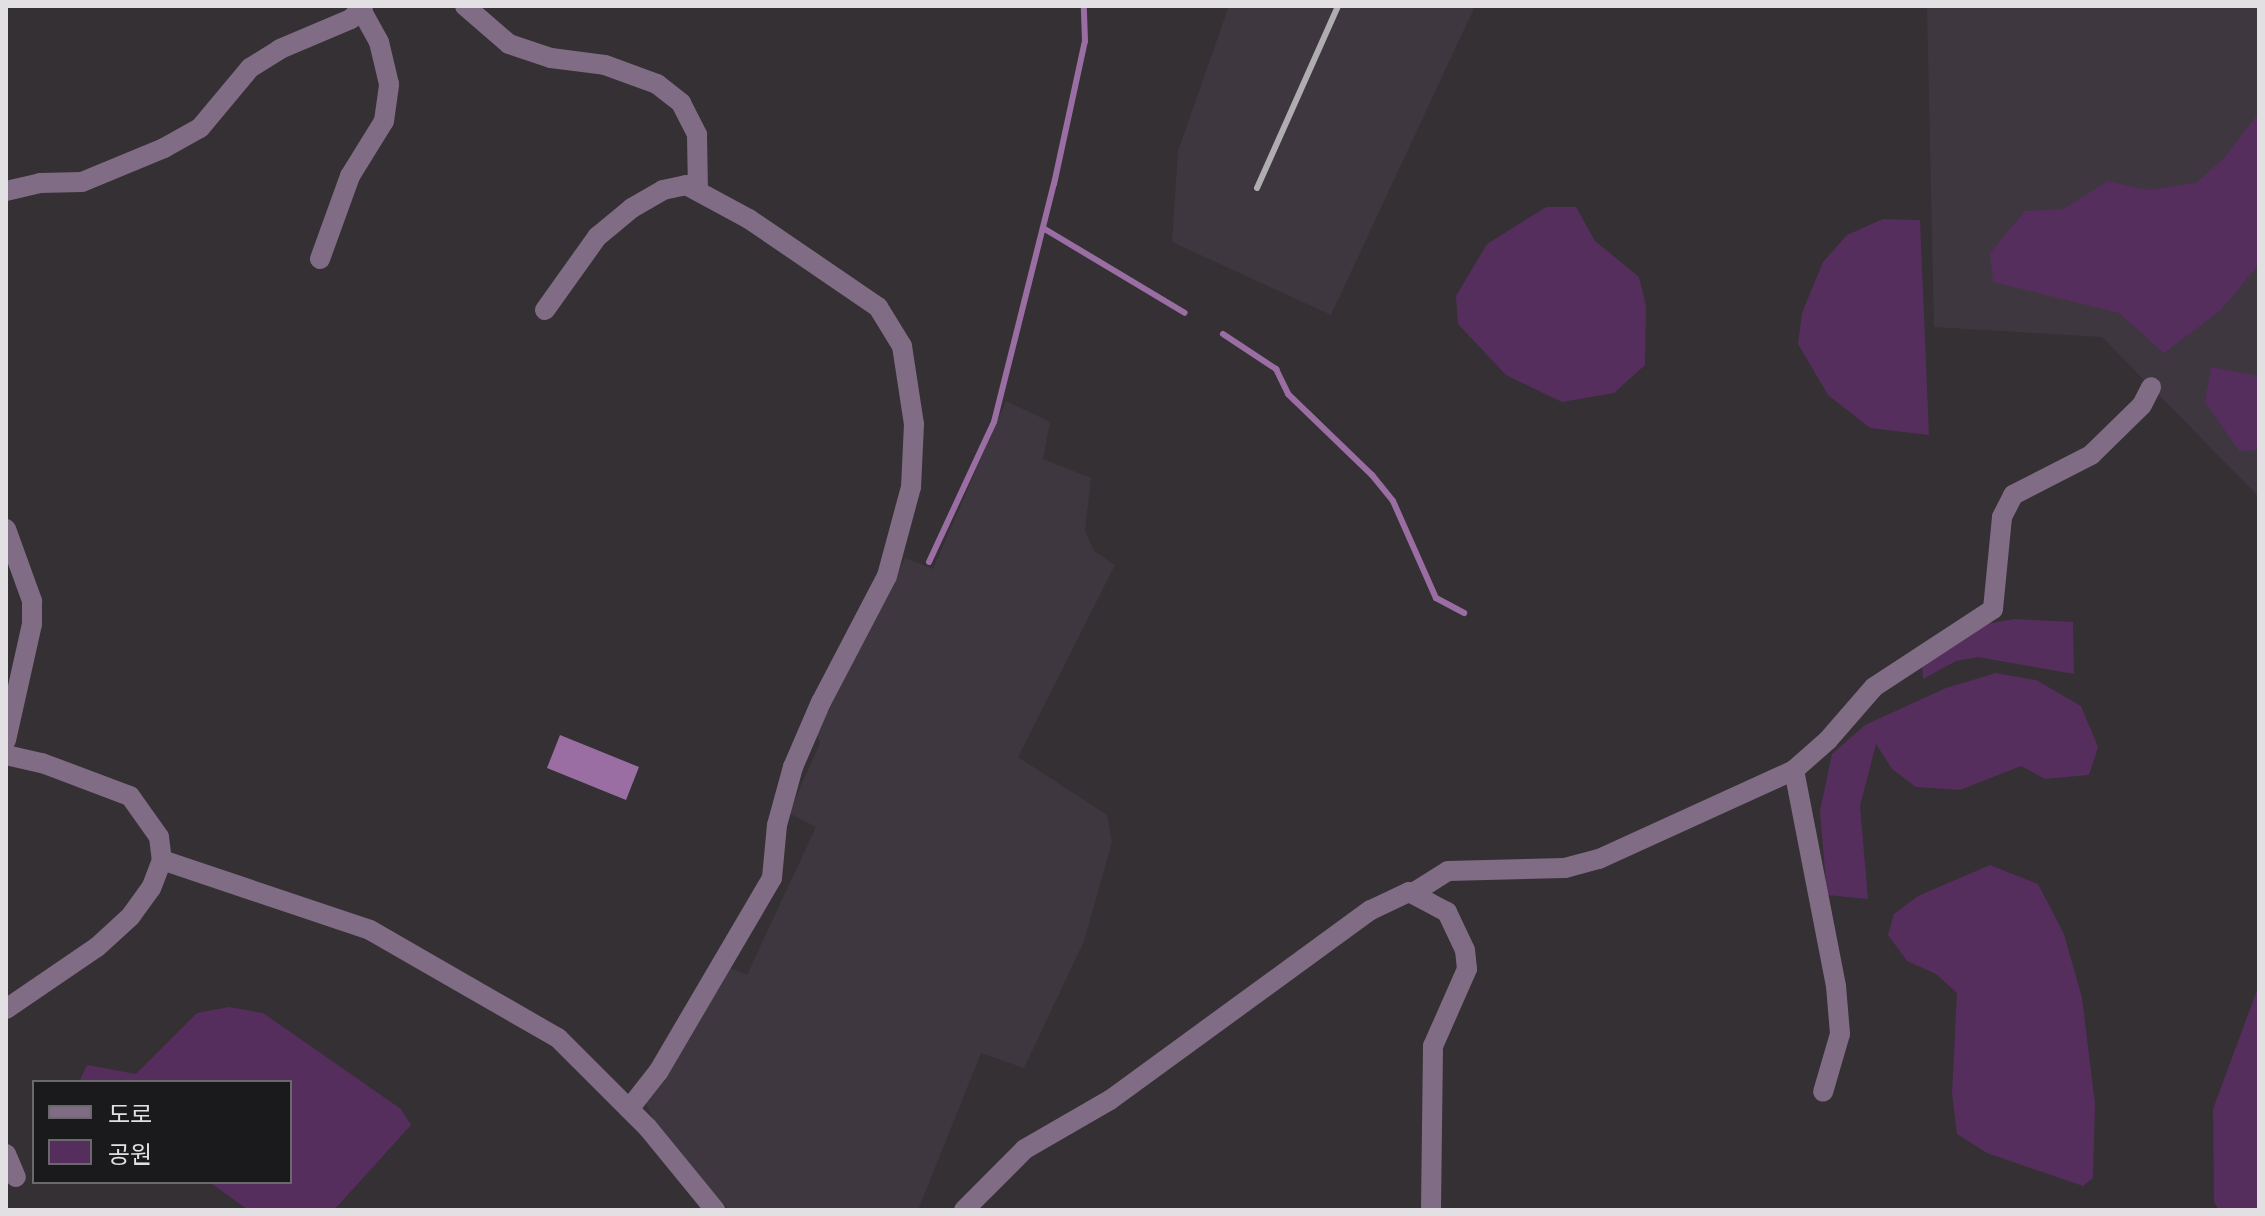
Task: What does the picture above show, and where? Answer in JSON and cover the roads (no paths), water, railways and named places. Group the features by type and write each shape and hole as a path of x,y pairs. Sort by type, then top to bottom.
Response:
{"street":[{"path":"465,6 509,44 551,58 605,65 657,84 681,103 697,135 698,190"},
{"path":"6,191 40,183 82,182 164,148 200,128 250,68 363,9 379,42 389,84 384,121 350,176 320,259"},
{"path":"545,310 597,237 632,208 663,190 686,185 878,307 902,346 915,449 911,487 887,576 821,702 793,767 777,825 772,878 658,1072 629,1109"},
{"path":"964,1210 1025,1149 1110,1100 1393,896 1413,893 1448,871 1565,868 1599,859 1794,770 1828,740 1874,687 1993,609 2002,517 2013,495 2091,455 2142,405 2151,387"},
{"path":"6,529 32,601 32,624 6,740"},
{"path":"6,755 130,796 159,837 162,860 151,888 131,916 97,947 6,1009"},
{"path":"1794,770 1836,986 1840,1034 1823,1092"},
{"path":"162,860 370,930 558,1038 629,1109 715,1210"},
{"path":"1413,893 1447,912 1465,950 1467,969 1442,1015 1433,1046 1431,1210"},
{"path":"6,1154 16,1177"}],"waterway":[{"path":"929,562 994,422 1054,184 1085,41 1084,6"},
{"path":"1043,228 1185,313"},
{"path":"1223,334 1276,369 1288,394 1372,475 1393,501 1436,598 1464,613"}],"railway":[{"path":"1257,188 1338,6"}]}
